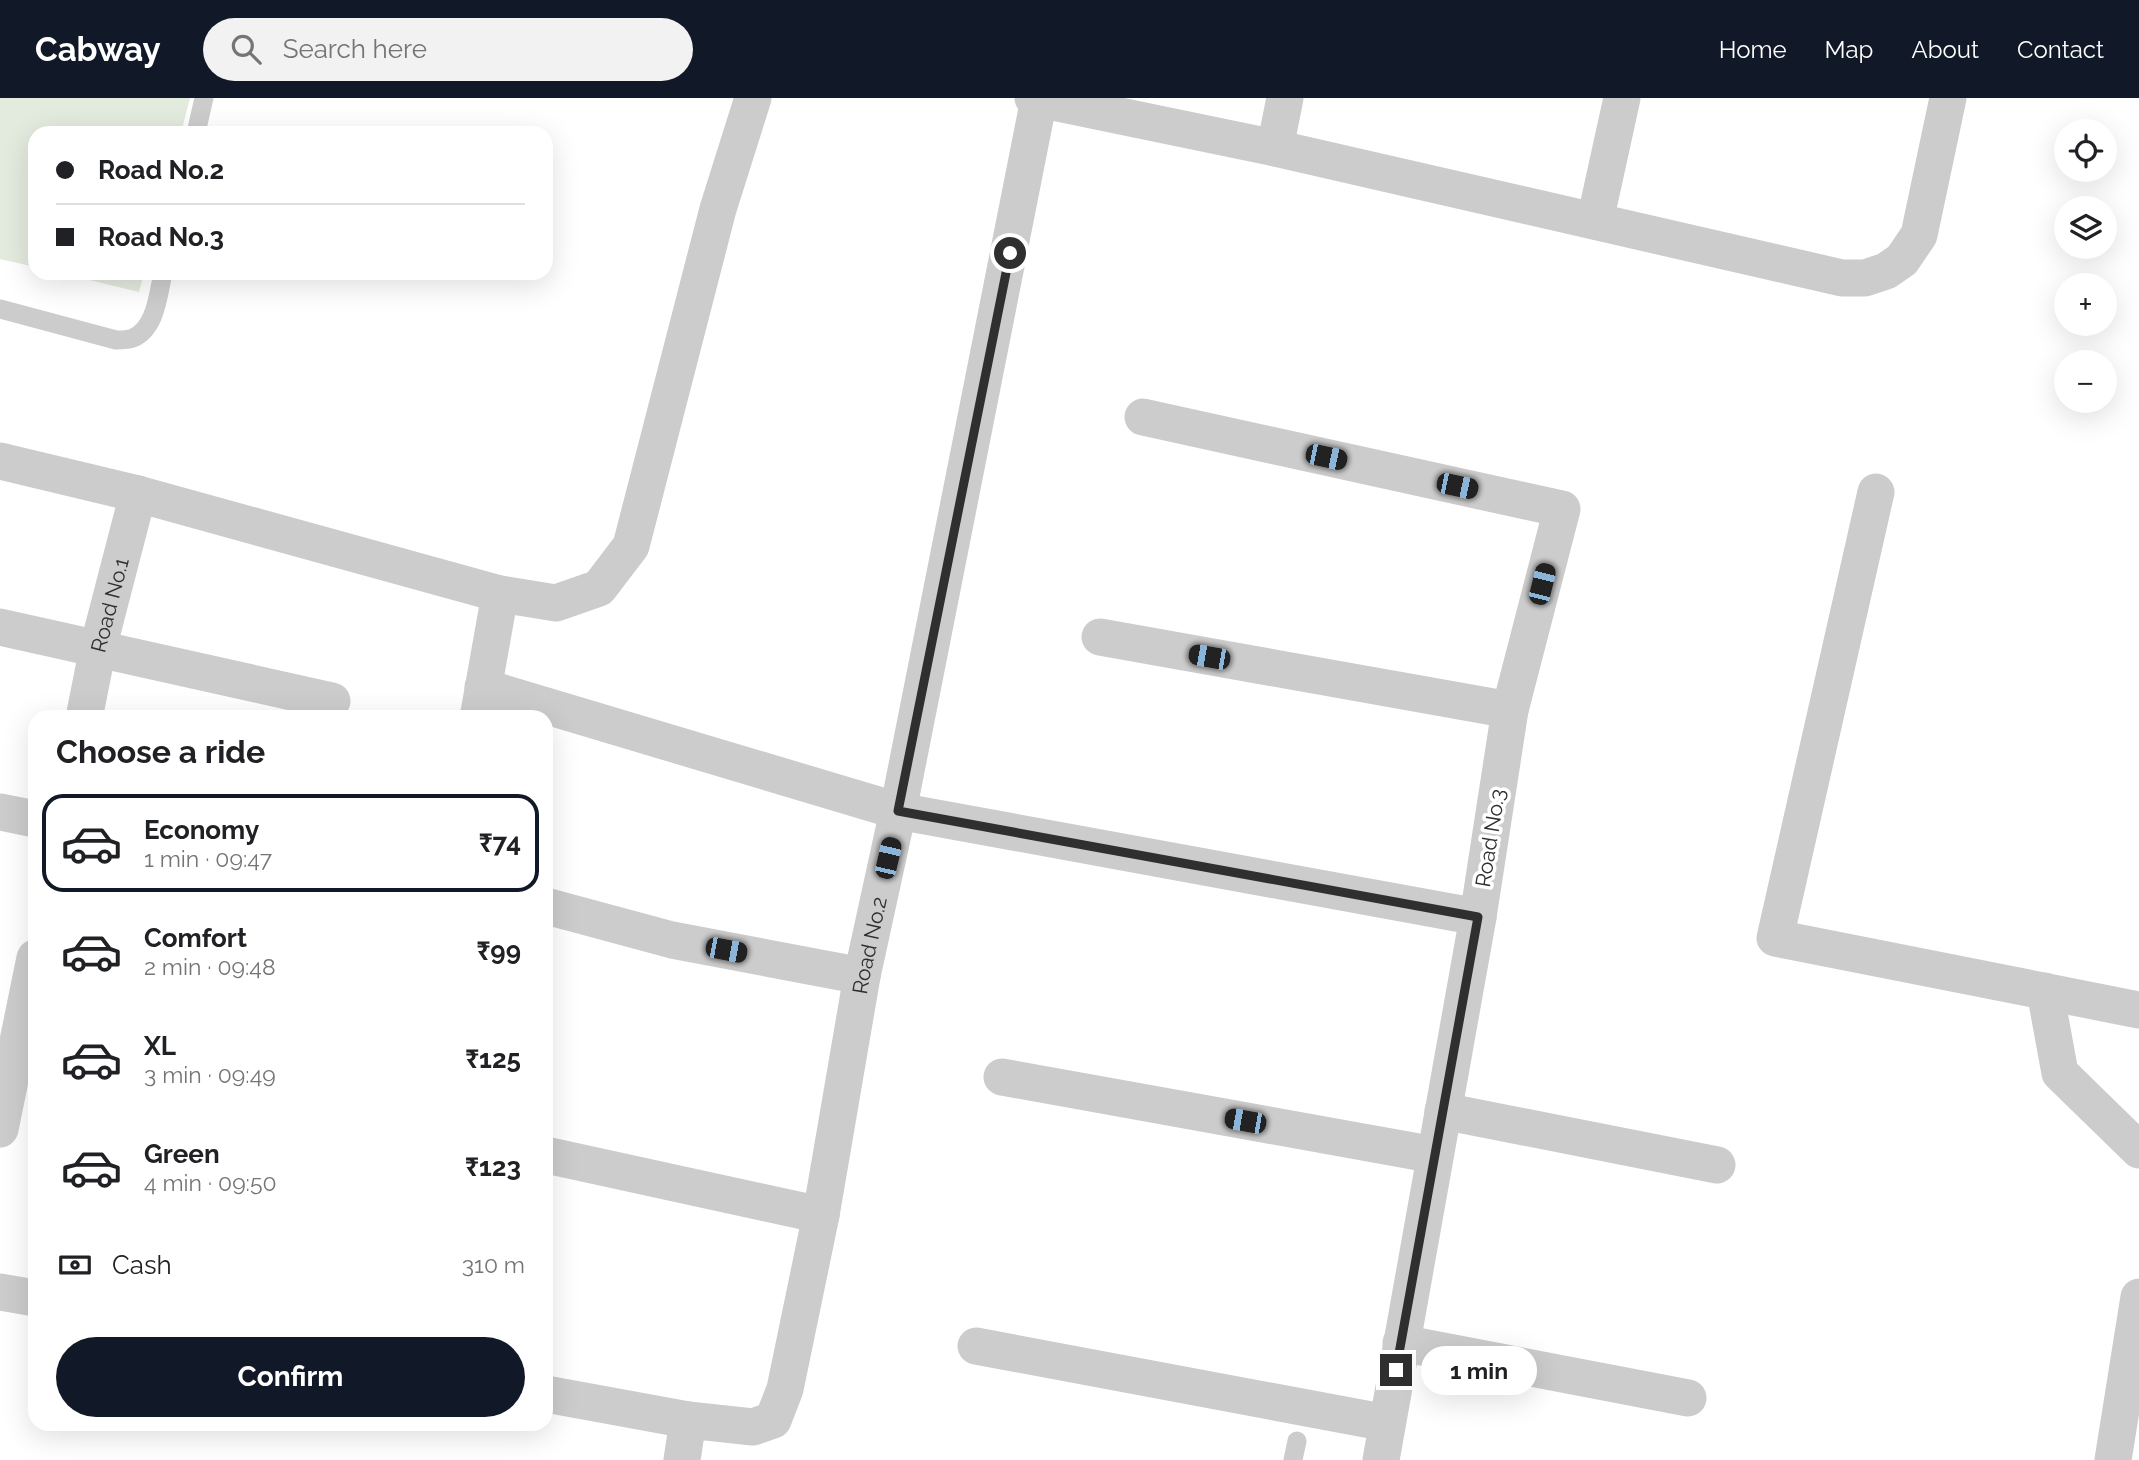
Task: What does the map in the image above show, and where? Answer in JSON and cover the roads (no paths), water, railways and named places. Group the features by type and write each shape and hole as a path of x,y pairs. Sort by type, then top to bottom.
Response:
{"street":[{"path":"0,461 138,494 500,594 556,603 599,588 631,546 718,209 753,98"},
{"path":"1275,148 1284,98"},
{"path":"1595,221 1622,98"},
{"path":"1036,99 1275,148 1842,278 1865,278 1886,271 1902,260 1919,235 1948,98"},
{"name":"Road No.2","path":"553,1395 688,1420 752,1427 772,1420 785,1389 821,1215 862,976 898,811 1036,99"},
{"name":"Road No.3","path":"1143,417 1562,509 1510,710 1478,917 1381,1460"},
{"path":"1876,492 1775,938 2139,1010"},
{"name":"Road No.1","path":"86,710 98,648 138,494"},
{"path":"500,594 480,702 511,710"},
{"path":"0,627 332,701"},
{"path":"1100,638 1510,710"},
{"path":"553,721 898,811 1478,917"},
{"path":"0,812 28,818"},
{"path":"553,908 672,940 862,976"},
{"path":"2045,991 2060,1073 2139,1150"},
{"path":"0,1129 28,995"},
{"path":"1002,1077 1435,1155"},
{"path":"1443,1111 1717,1166"},
{"path":"553,1157 821,1215"},
{"path":"0,1292 28,1297"},
{"path":"2113,1460 2139,1297"},
{"path":"1401,1343 1688,1398"},
{"path":"975,1346 1387,1423"},
{"path":"682,1460 688,1420"}],"lane":[{"path":"198,126 204,98"},
{"path":"0,309 116,340 132,339 146,327 154,311 161,280"}]}
